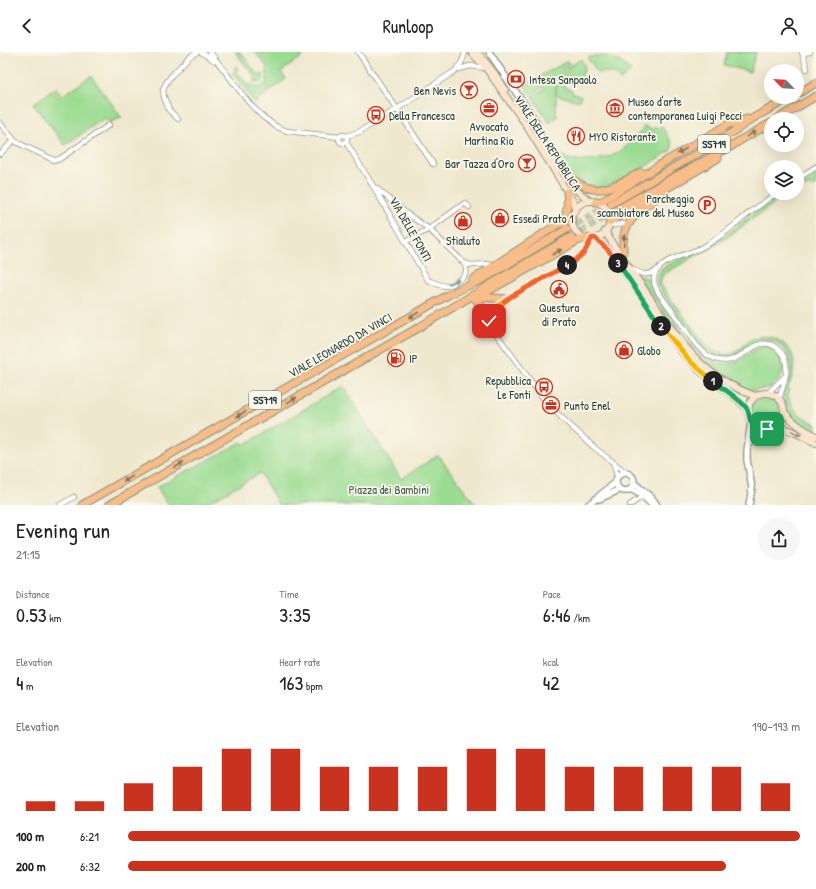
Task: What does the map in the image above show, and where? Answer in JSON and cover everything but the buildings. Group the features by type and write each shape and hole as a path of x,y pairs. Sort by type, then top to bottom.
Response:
{"highway":[{"path":"804,90 816,83"},
{"path":"789,112 816,96"},
{"name":"SS719","path":"611,204 678,166 755,117 778,104"},
{"path":"593,201 602,201 660,164 727,125 755,117"},
{"name":"SS719","path":"615,211 764,127"},
{"path":"609,223 719,157 732,146"},
{"path":"560,169 582,185 590,189 598,190 612,186 660,164"},
{"path":"622,257 623,236 631,219 688,176"},
{"path":"448,295 562,221 566,214 568,202 567,192"},
{"path":"556,226 566,222 572,217"},
{"name":"VIALE LEONARDO DA VINCI","path":"82,505 448,295 485,278 567,229"},
{"name":"VIALE LEONARDO DA VINCI","path":"108,505 465,300 571,236"},
{"path":"477,298 577,241 592,238"},
{"path":"477,298 489,321"},
{"path":"465,300 477,298 507,299"}],"main road":[{"name":"VIALE DELLA REPUBBLICA","path":"471,52 486,68 524,122 574,203 576,210"},
{"name":"VIALE DELLA REPUBBLICA","path":"477,52 492,70 544,147 576,190 593,201"},
{"path":"592,238 603,234 606,231 609,223 608,210 603,205 593,201 583,202 572,217 575,230 580,234 592,238 608,250 682,352 700,371 735,397 748,410"},
{"path":"606,231 667,323 693,355 709,371 735,388 755,396"},
{"path":"816,436 791,420 784,412 779,399 772,394 763,393 755,396 749,404 749,417 751,422 756,426 761,428 776,426 786,428 816,444"},
{"path":"776,426 782,418 784,412"}],"street":[{"path":"186,60 188,52"},
{"path":"178,120 169,110 162,90 171,76 186,60 197,52"},
{"name":"VIA DELLE FONTI","path":"197,52 201,52 217,62"},
{"name":"VIA DELLE FONTI","path":"210,52 255,109 268,121 287,131 339,138 342,135 346,136 359,132 455,71"},
{"path":"358,52 433,164"},
{"path":"455,71 463,60 465,52"},
{"name":"VIALE DELLA REPUBBLICA","path":"489,52 536,122 539,134 560,169"},
{"path":"807,69 802,53 810,52"},
{"path":"455,71 470,66 486,68"},
{"path":"0,123 18,143 51,159 57,160 109,125"},
{"path":"346,136 346,142"},
{"name":"VIA DELLE FONTI","path":"339,138 341,142 346,142 428,280 436,284 446,286 457,282 466,272 464,263"},
{"path":"0,154 14,140"},
{"path":"804,174 816,166"},
{"path":"373,186 406,213 429,229 464,263 471,265 490,264 493,267"},
{"path":"630,268 639,273 650,274 656,271 664,263 708,244 720,237 767,200"},
{"path":"406,242 429,229 465,203 469,208"},
{"path":"609,223 628,224"},
{"path":"592,238 584,253 573,262 507,299 494,309 489,321 492,328 546,402 563,419 613,462 626,473 631,475 634,483 652,498 657,505"},
{"path":"656,271 654,278 656,289 703,352 714,359 728,361 736,359 756,345 770,344 779,350 785,358 787,367 786,376 779,399"},
{"path":"768,393 786,376"},
{"path":"749,505 752,488 747,460 747,449 751,422"},
{"path":"747,449 761,428"},
{"path":"613,462 617,476 617,488 626,492 631,489 634,483"},
{"path":"617,476 626,473"},
{"path":"590,504 616,483"},
{"path":"631,489 643,496 652,505"},
{"path":"590,504 620,490"},
{"path":"60,505 74,496"},
{"path":"630,505 643,496"}],"green space":[{"path":"235,52 240,52 258,75 263,74 264,79 262,81 258,83 253,81 257,80"},
{"path":"255,52 308,52 281,72 286,79 255,103 232,73 236,69 236,66 238,68 237,72 249,87 250,84 258,87 264,85 267,79 267,67"},
{"path":"727,52 756,52 750,72 724,65"},
{"path":"593,56 609,57 619,61 631,71 620,80 610,73 597,73 592,63 589,62 588,58"},
{"path":"581,59 584,67 581,84 560,79 570,66"},
{"path":"567,61 570,64 556,81 555,91 557,117 550,123 532,97 545,89 543,87 531,95 524,85"},
{"path":"91,76 122,118 109,123 105,118 65,145 33,104 56,88 62,96"},
{"path":"559,80 565,81 564,87 572,90 572,93 581,96 579,101 556,94"},
{"path":"644,126 651,129 662,127 672,143 672,148 670,151 642,169 606,187 593,188 569,175 553,150 563,157 577,161 606,158 618,153 628,145"},
{"path":"816,169 816,186 804,187 804,177"},
{"path":"771,200 779,200 719,243 664,274 661,279 661,285 690,325 709,347 716,352 732,354 754,338 764,336 780,341 784,344 792,354 794,365 788,389 789,400 794,409 800,415 816,424 816,433 794,419 788,410 783,396 784,390 790,378 791,364 783,348 774,341 765,340 757,342 733,355 724,357 714,355 707,351 692,334 657,285 657,277 662,268 720,239"},
{"path":"639,275 651,280 653,292 656,297 686,337 704,357 717,363 729,364 734,363 759,348 770,348 775,350 782,358 783,368 780,378 770,388 749,390 734,384 713,369 700,358 667,319 638,276"},
{"name":"Piazza dei Bambini","path":"343,386 401,479 438,455 476,505 279,505 260,473 203,505 168,505 157,487 242,442 244,445"},
{"path":"765,397 775,401 779,411 775,421 765,425 755,421 751,411 755,401"}],"tunnel":[{"path":"567,229 611,204"},
{"path":"571,237 615,211"}],"place":[{"name":"Intesa Sanpaolo","path":"516,79"},
{"name":"Ben Nevis","path":"469,90"},
{"name":"Avvocato Martina Rio","path":"489,108"},
{"name":"Museo d'arte contemporanea Luigi Pecci","path":"615,108"},
{"name":"Della Francesca","path":"376,115"},
{"name":"MYO Ristorante","path":"576,136"},
{"name":"Bar Tazza d'Oro","path":"527,163"},
{"name":"Parcheggio scambiatore del Museo","path":"707,205"},
{"name":"Essedi Prato 1","path":"500,218"},
{"name":"Stialuto","path":"463,221"},
{"name":"Questura di Prato","path":"559,289"},
{"name":"Globo","path":"624,350"},
{"name":"IP","path":"396,358"},
{"name":"Repubblica Le Fonti","path":"544,387"},
{"name":"Punto Enel","path":"551,405"}],"route":[{"path":"489,321 494,309 507,299 573,262 584,253 592,238 595,238 608,250 662,326 690,361 700,371 739,400 748,410 750,420 753,424 758,428 767,429"}]}
